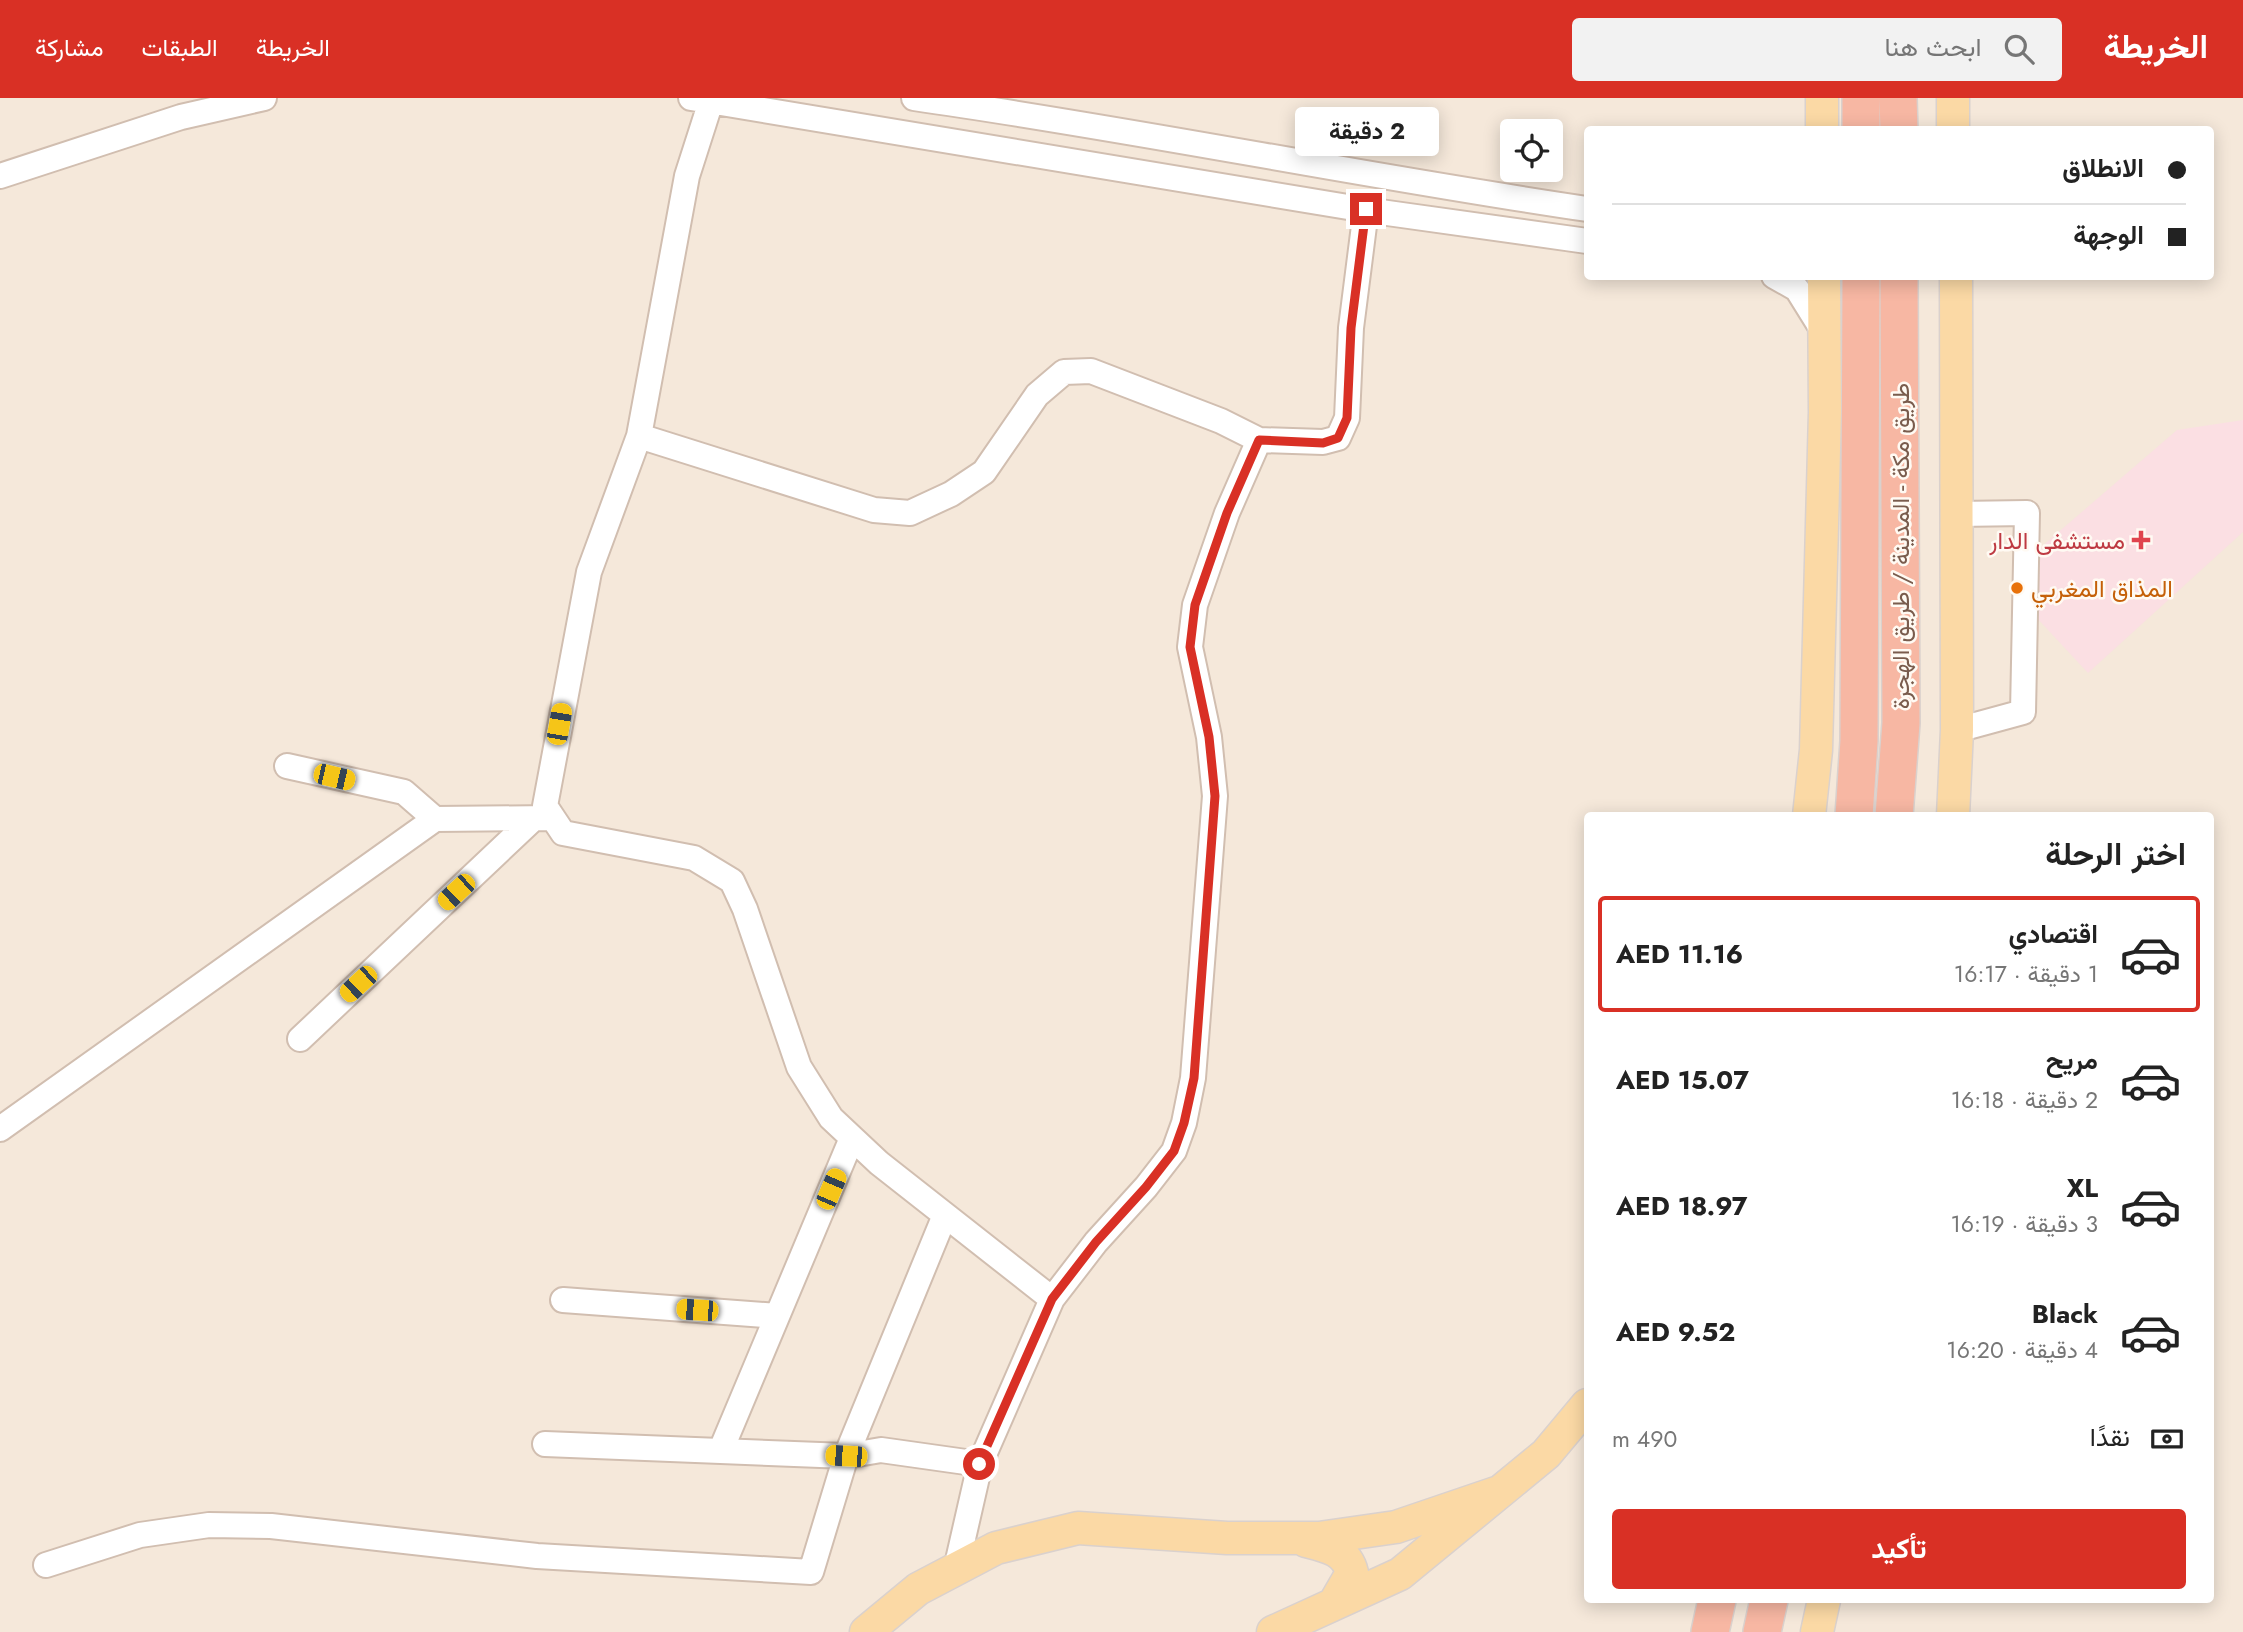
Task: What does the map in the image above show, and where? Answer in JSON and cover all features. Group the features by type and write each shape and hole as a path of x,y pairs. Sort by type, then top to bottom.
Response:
{"highway":[{"path":"1861,98 1861,126"},
{"path":"1898,98 1899,126"},
{"name":"طريق مكة - المدينة / طريق الهجرة","path":"1854,812 1859,741 1861,280"},
{"name":"طريق مكة - المدينة / طريق الهجرة","path":"1894,812 1901,723 1899,280"},
{"path":"1710,1632 1716,1603"},
{"path":"1762,1632 1768,1603"}],"main road":[{"path":"1822,98 1822,126"},
{"path":"1953,98 1953,126"},
{"path":"1809,812 1816,750 1824,280"},
{"path":"1953,812 1957,730 1956,280"},
{"path":"1273,1632 1400,1574 1546,1454 1584,1409"},
{"path":"866,1632 918,1589 996,1548 1078,1528 1227,1538 1307,1538 1396,1527 1496,1493"},
{"path":"1307,1538 1332,1548 1350,1563 1352,1573 1334,1604"},
{"path":"1799,1632 1801,1603"},
{"path":"1817,1632 1823,1603"}],"street":[{"path":"0,161 75,134 200,98"},
{"path":"0,176 181,117 264,98"},
{"path":"914,98 1457,190 1584,209"},
{"path":"300,1039 543,818 589,572 617,489 639,436 687,176 705,100 1366,209 1584,241"},
{"path":"1073,162 1081,125"},
{"path":"1452,222 1457,190"},
{"path":"639,436 874,510 910,513 951,494 984,472 1037,395 1065,372 1091,371 1221,421 1259,440 1323,443 1338,438 1347,418 1351,328 1366,209"},
{"path":"1781,280 1797,289 1825,334"},
{"path":"956,1569 979,1464 1052,1299 1096,1242 1146,1187 1174,1151 1184,1123 1194,1078 1215,796 1209,737 1190,647 1193,619 1195,605 1227,513 1259,440"},
{"path":"1957,514 2026,513 2023,712 1957,730"},
{"path":"287,766 404,792 435,819"},
{"path":"0,1129 435,819 543,818 563,834 694,859 732,881 745,909 799,1067 831,1118 945,1215 1052,1299"},
{"path":"721,1450 852,1138"},
{"path":"46,1565 140,1535 209,1525 271,1526 537,1556 811,1572 846,1456 945,1215"},
{"path":"563,1300 777,1316"},
{"path":"545,1444 846,1456 881,1450 979,1464"}],"shaded area":[{"path":"0,98 2243,98 2243,1632 0,1632"},
{"name":"مستشفى الدار","path":"2243,420 2243,532 2088,673 2036,617 2040,548 2177,430"}],"place":[{"name":"مستشفى الدار","path":"2141,540"},
{"name":"المذاق المغربي","path":"2017,588"}],"route":[{"path":"979,1464 1052,1299 1096,1242 1146,1187 1174,1151 1184,1123 1194,1078 1215,796 1209,737 1190,647 1195,605 1227,513 1259,440 1323,443 1338,438 1347,418 1351,328 1366,209"}]}
